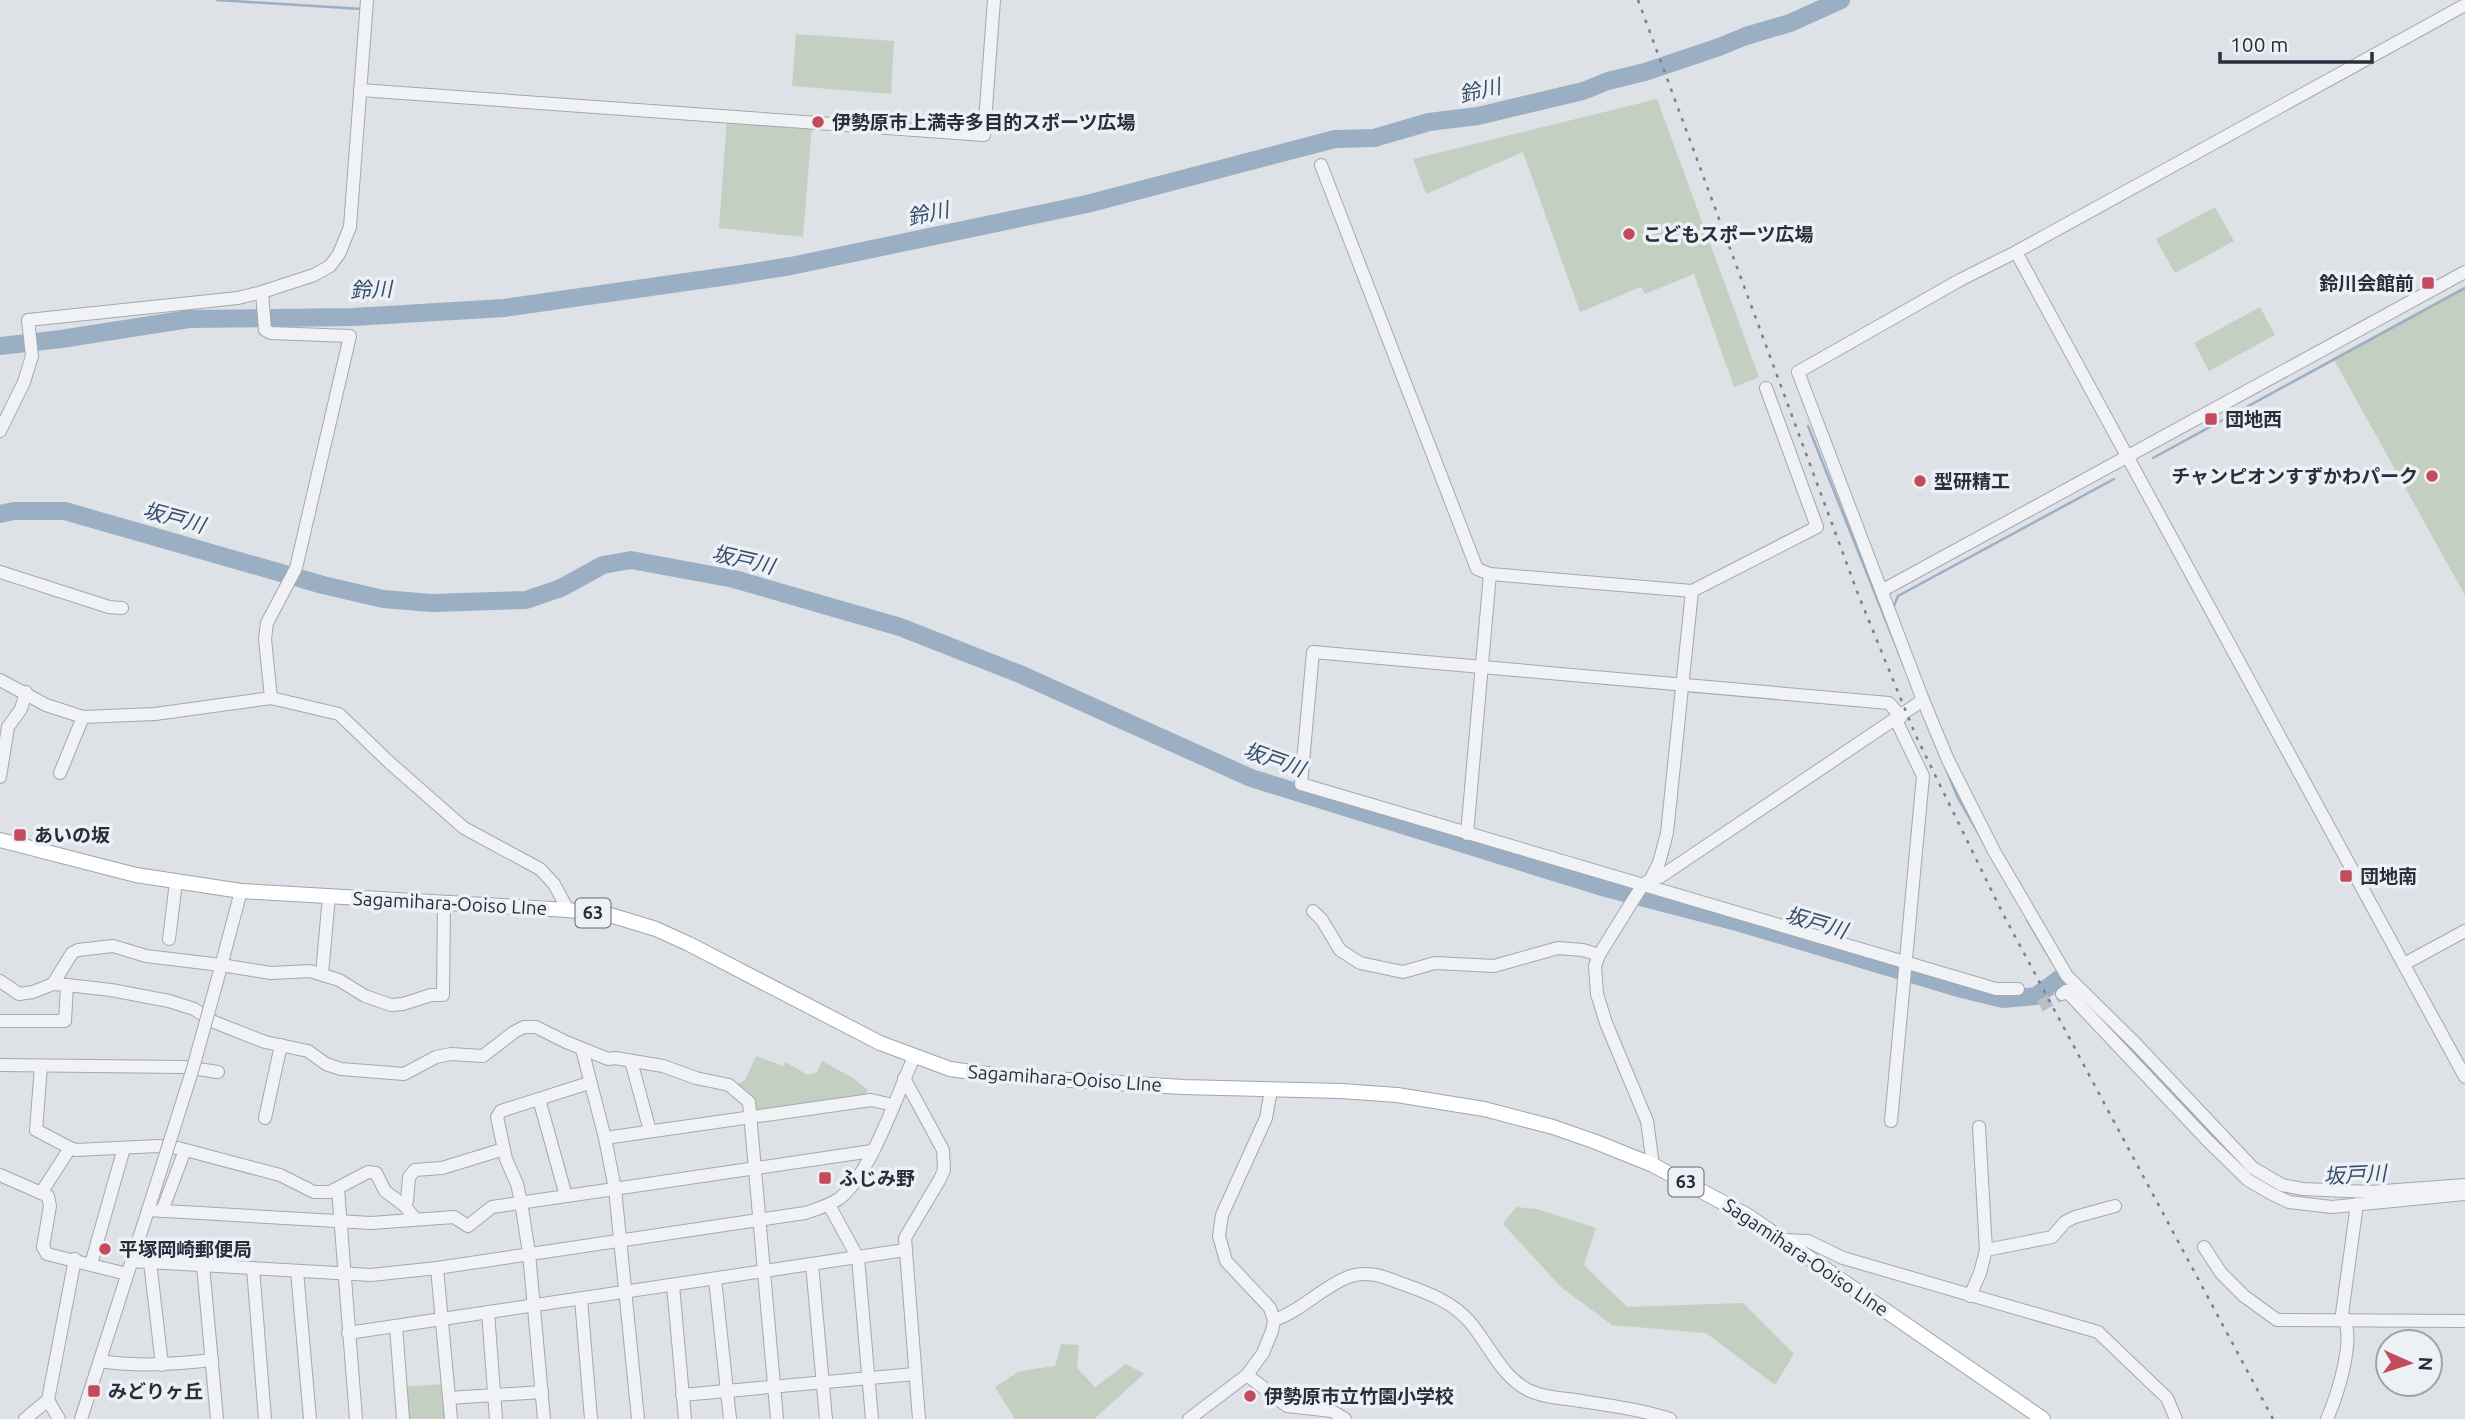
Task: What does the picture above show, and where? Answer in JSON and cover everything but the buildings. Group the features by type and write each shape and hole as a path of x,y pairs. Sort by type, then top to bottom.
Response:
{"main road":[{"name":"Sagamihara-Ooiso LIne","path":"0,840 122,872 241,891 568,910 610,915 656,929 846,1026 914,1057 950,1069 992,1075 1396,1095 1463,1105 1553,1127 1623,1152 1719,1199 1785,1240 2043,1419"}],"street":[{"path":"0,431 24,382 32,356 28,320 262,297 330,266 339,254 350,227 367,0"},
{"path":"360,90 984,135 994,0"},
{"path":"2465,5 2016,252 1960,280 1798,372 1948,760 1994,851 2067,976 2208,1141 2259,1188 2289,1202 2310,1206 2465,1194"},
{"path":"1321,165 1477,569 1490,574 1692,591 1817,527 1766,388"},
{"path":"2016,252 2465,1077"},
{"path":"1883,590 2465,272"},
{"path":"262,297 265,330 271,333 350,336 296,568 267,623 265,639 271,698"},
{"path":"0,572 108,607 122,608"},
{"path":"1467,834 1490,574"},
{"path":"1653,1166 1647,1121 1606,1023 1597,994 1595,967 1599,955 1659,863 1667,833 1692,591"},
{"path":"1891,1121 1904,963 1923,776 1889,703 1313,652 1301,784 1467,834 1646,882 1904,963 1996,989 2018,989"},
{"path":"0,680 46,705 83,717 155,714 271,698 339,714 464,828 540,869 554,884 568,910"},
{"path":"0,777 8,727 21,709 26,692"},
{"path":"1646,882 1660,877 1923,700"},
{"path":"60,772 83,717"},
{"path":"169,939 176,882"},
{"path":"81,1419 193,1068 241,891"},
{"path":"322,974 329,896"},
{"path":"52,984 72,953 113,946 146,956 271,973 310,971 339,980 365,996 391,1005 403,1004 430,995 443,995 444,903"},
{"path":"1313,911 1322,920 1340,950 1360,963 1402,972 1436,963 1494,966 1558,948 1583,950 1599,955"},
{"path":"2404,964 2465,930"},
{"path":"0,981 19,993 33,992 52,984 111,990 169,1001 194,1009 215,1022 265,1042 308,1051 326,1064 341,1069 404,1074 436,1057 451,1054 483,1056 524,1027 536,1027 608,1059 663,1066 696,1078 729,1085 749,1102 777,1419"},
{"path":"0,1021 65,1021 66,985"},
{"path":"2062,993 2066,991 2131,1048 2253,1168 2282,1185 2303,1189 2370,1192 2465,1185"},
{"path":"263,1110 281,1045"},
{"path":"582,1049 615,1189 638,1419"},
{"path":"0,1175 48,1196 50,1206 43,1247 47,1254 91,1264 129,1267 150,1262 372,1275 437,1268 760,1221 805,1213 829,1205 842,1196 860,1176 914,1057"},
{"path":"631,1061 650,1131"},
{"path":"0,1065 184,1066 218,1072"},
{"path":"41,1066 36,1130 70,1148 76,1150 158,1146 185,1150 280,1175 314,1192 330,1192 368,1172 376,1173 385,1191 405,1206 415,1219"},
{"path":"904,1078 943,1150 945,1160 940,1179 905,1238 919,1419"},
{"path":"544,1419 529,1253 517,1184 504,1149 497,1117 501,1111 589,1083"},
{"path":"1189,1419 1247,1375 1263,1353 1272,1331 1274,1320 1270,1308 1226,1261 1219,1236 1222,1215 1266,1118 1270,1090"},
{"path":"539,1099 566,1196"},
{"path":"605,1138 871,1100 893,1104"},
{"path":"1970,1296 1986,1250 1979,1127"},
{"path":"41,1193 70,1148"},
{"path":"91,1264 124,1148"},
{"path":"405,1206 409,1177 415,1170 442,1168 504,1149"},
{"path":"162,1211 185,1150"},
{"path":"149,1207 162,1211 340,1222 371,1223 454,1217 468,1226 492,1207 872,1151"},
{"path":"338,1189 356,1419"},
{"path":"2327,1419 2338,1394 2345,1354 2347,1322 2342,1314 2357,1204"},
{"path":"829,1205 858,1258 872,1419"},
{"path":"1986,1250 2052,1237 2065,1222 2075,1217 2115,1206"},
{"path":"1785,1240 1808,1241 1843,1258 2098,1332 2167,1398 2176,1419"},
{"path":"2204,1247 2221,1273 2244,1296 2277,1320 2463,1325"},
{"path":"348,1333 905,1251"},
{"path":"25,1419 48,1400 75,1259"},
{"path":"150,1262 162,1365"},
{"path":"812,1264 826,1419"},
{"path":"203,1265 217,1419"},
{"path":"253,1268 265,1419"},
{"path":"437,1268 451,1419"},
{"path":"297,1271 310,1419"},
{"path":"1274,1320 1286,1316 1347,1277 1362,1273 1382,1276 1433,1295 1454,1307 1484,1340 1504,1370 1530,1391 1648,1412 1670,1419"},
{"path":"715,1279 730,1419"},
{"path":"673,1285 685,1419"},
{"path":"581,1299 591,1419"},
{"path":"488,1312 496,1419"},
{"path":"396,1326 403,1419"},
{"path":"100,1361 162,1365 212,1360"},
{"path":"682,1395 915,1374"},
{"path":"1247,1375 1287,1406 1332,1411 1345,1419"},
{"path":"449,1398 542,1392"},
{"path":"48,1400 59,1419"}],"green space":[{"path":"796,34 894,41 891,94 792,86"},
{"name":"こどもスポーツ広場","path":"1657,99 1759,377 1734,387 1694,274 1645,294 1641,287 1580,312 1523,152 1426,194 1413,159"},
{"path":"727,118 812,125 803,237 719,228"},
{"path":"2215,207 2234,241 2175,273 2156,239"},
{"name":"チャンピオンすずかわパーク","path":"2465,286 2465,595 2333,358"},
{"path":"2260,307 2275,335 2209,371 2194,343"},
{"path":"756,1056 783,1066 785,1062 808,1075 817,1072 822,1061 853,1078 868,1090 865,1095 754,1113 738,1084 745,1080"},
{"path":"1516,1207 1537,1209 1596,1228 1584,1265 1627,1307 1743,1303 1794,1354 1775,1385 1706,1333 1612,1325 1561,1287 1503,1224"},
{"path":"1061,1344 1079,1345 1077,1368 1095,1387 1126,1364 1144,1374 1094,1419 1015,1419 995,1387 1020,1371 1055,1366"},
{"path":"443,1384 446,1419 407,1419 404,1387"}],"waterway":[{"path":"217,0 362,9"},
{"name":"鈴川","path":"0,346 189,319 353,317 504,308 791,266 1087,204 1335,139 1374,138 1429,122 1478,116 1583,91 1790,23 1841,0"},
{"path":"2153,458 2465,288"},
{"path":"1808,426 1904,666"},
{"path":"1893,608 1898,596 2114,479"},
{"name":"坂戸川","path":"0,514 14,511 65,511 323,585 383,599 432,603 526,600 561,588 603,565 631,560 734,579 900,627 1022,675 1251,778 1602,887 1737,922 2003,999 2036,996 2062,977 2077,993"},
{"path":"1946,769 1958,798 1981,838"},
{"path":"2027,920 2051,960"},
{"name":"坂戸川","path":"2104,1020 2238,1163"}],"tunnel":[{"path":"2040,1006 2062,994"}],"railway":[{"path":"1638,0 1858,594 1916,736 2002,912 2273,1419"}],"place":[{"name":"伊勢原市上満寺多目的スポーツ広場","path":"818,122"},
{"name":"こどもスポーツ広場","path":"1629,234"},
{"name":"鈴川会館前","path":"2428,283"},
{"name":"団地西","path":"2211,419"},
{"name":"チャンピオンすずかわパーク","path":"2432,476"},
{"name":"型研精工","path":"1920,481"},
{"name":"あいの坂","path":"20,835"},
{"name":"団地南","path":"2346,876"},
{"name":"ふじみ野","path":"825,1178"},
{"name":"平塚岡崎郵便局","path":"105,1249"},
{"name":"みどりヶ丘","path":"94,1391"},
{"name":"伊勢原市立竹園小学校","path":"1250,1396"}]}
